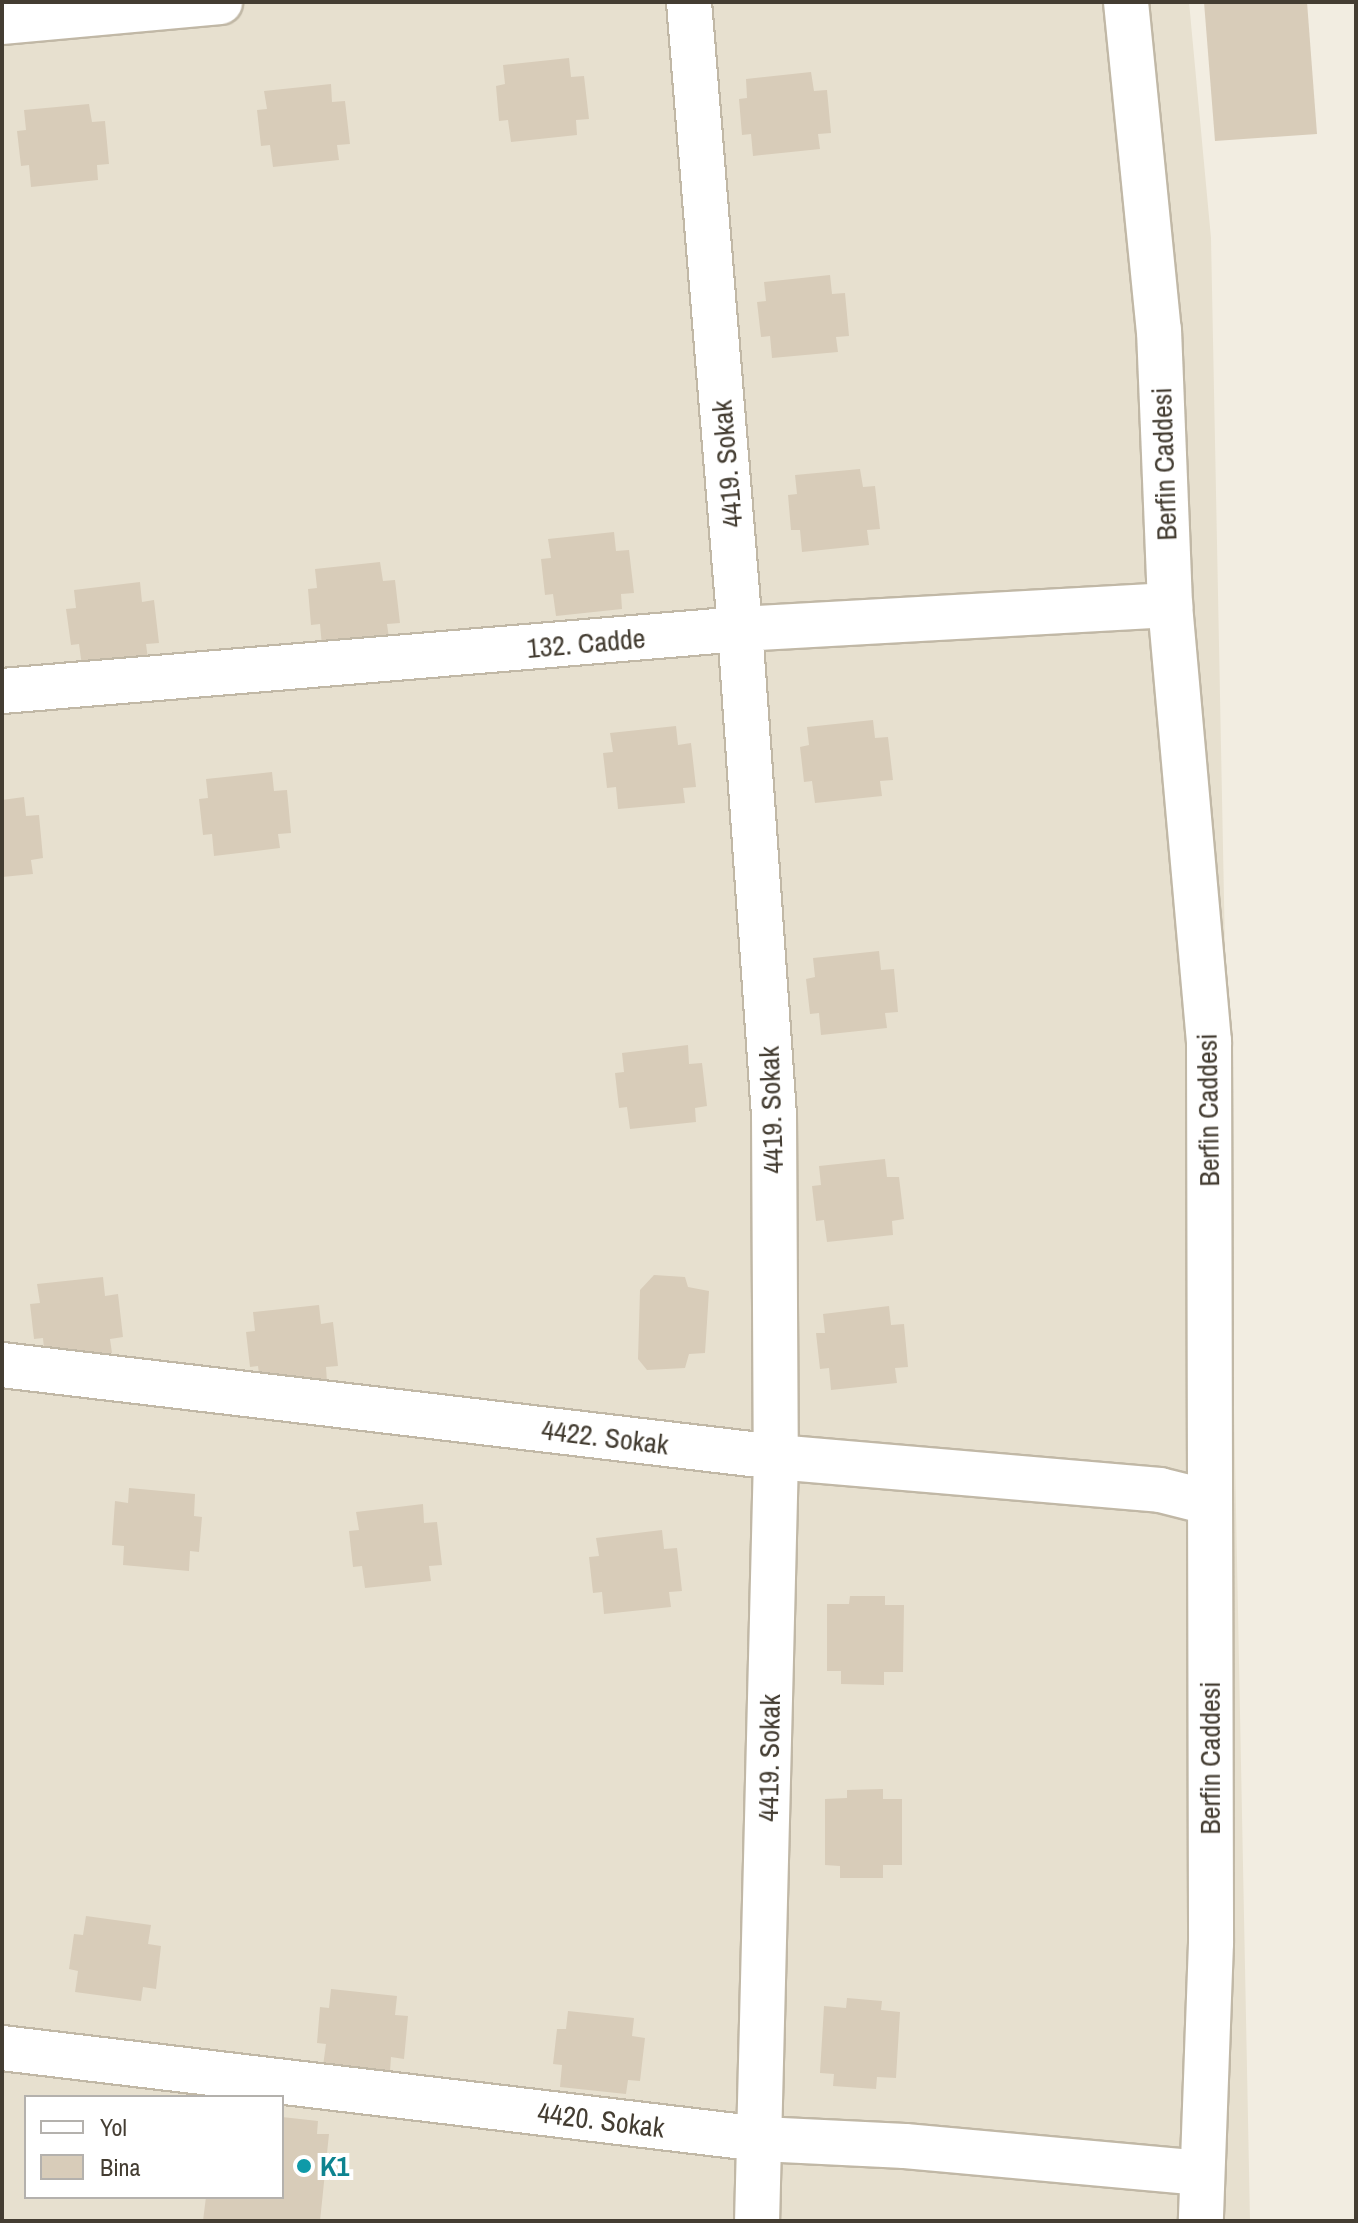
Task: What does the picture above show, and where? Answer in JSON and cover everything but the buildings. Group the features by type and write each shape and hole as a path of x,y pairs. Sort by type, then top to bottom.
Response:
{"street":[{"path":"2,22 220,2"},
{"name":"4419. Sokak","path":"689,2 740,629 774,1114 776,1457 757,2221"},
{"name":"Berfin Caddesi","path":"1126,2 1159,330 1170,605 1209,1041 1211,1943 1201,2221"},
{"name":"132. Cadde","path":"2,691 740,629 1170,605"},
{"name":"4422. Sokak","path":"2,1365 776,1457 1160,1490 1208,1502"},
{"name":"4420. Sokak","path":"2,2048 761,2139 905,2146 1202,2173"}],"shaded area":[{"path":"2,2 1189,2 1211,238 1250,2221 2,2221"}],"place":[{"name":"K1","path":"304,2166"}]}
